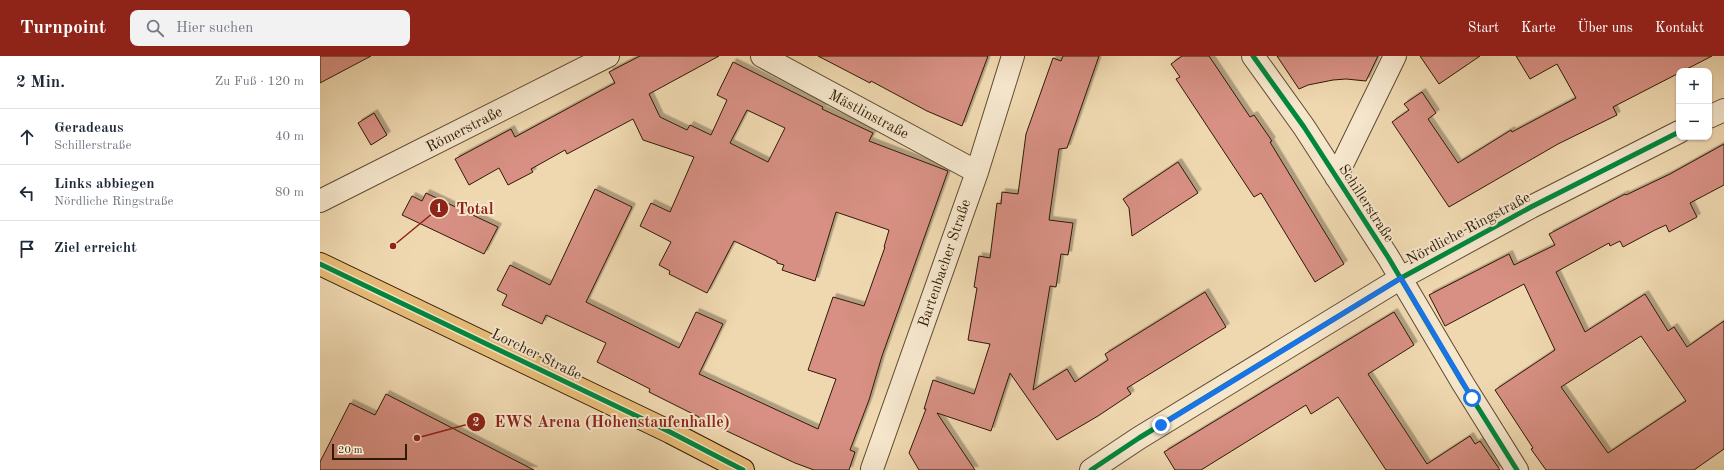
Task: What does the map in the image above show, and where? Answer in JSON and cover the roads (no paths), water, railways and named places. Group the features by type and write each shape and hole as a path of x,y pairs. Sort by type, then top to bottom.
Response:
{"main road":[{"name":"Lorcher Straße","path":"320,264 656,425 743,470"}],"street":[{"name":"Römerstraße","path":"320,201 608,56"},
{"name":"Mästlinstraße","path":"762,56 977,172"},
{"name":"Bartenbacher Straße","path":"872,469 977,172 1013,56"},
{"name":"Schillerstraße","path":"1253,56 1304,127 1401,278 1462,382 1517,470"},
{"path":"1336,177 1395,56"},
{"path":"1712,116 1724,110"},
{"name":"Nördliche Ringstraße","path":"1090,470 1139,438 1401,278 1531,207 1676,134"}],"place":[{"name":"Total","path":"393,246"},
{"name":"EWS Arena (Hohenstaufenhalle)","path":"417,438"}]}
